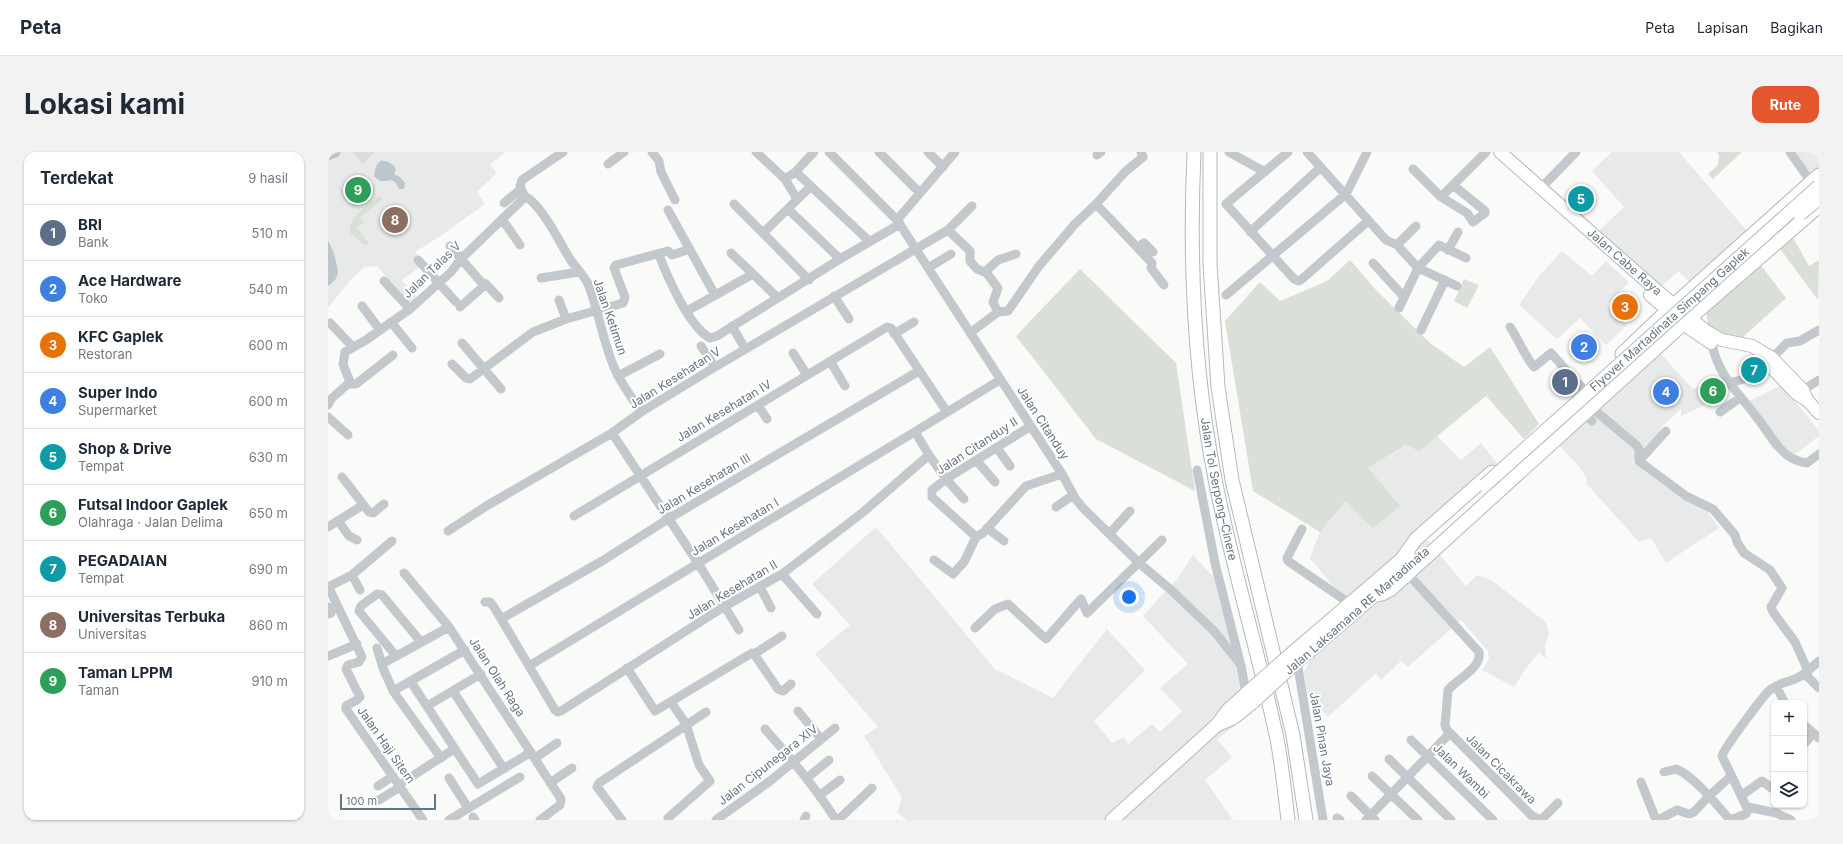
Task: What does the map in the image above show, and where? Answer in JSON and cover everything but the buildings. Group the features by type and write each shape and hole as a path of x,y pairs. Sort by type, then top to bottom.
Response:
{"highway":[{"name":"Jalan Tol Serpong–Cinere","path":"1194,152 1192,265 1201,393 1216,484 1277,740 1288,820"},
{"name":"Jalan Tol Serpong–Cinere","path":"1210,152 1210,264 1212,323 1219,395 1232,480 1293,735 1306,820"},
{"path":"1401,560 1416,539 1584,390 1690,290 1816,181"},
{"name":"Flyover Martadinata Simpang Gaplek","path":"1488,488 1816,181"},
{"name":"Flyover Martadinata Simpang Gaplek","path":"1488,488 1623,372 1682,315 1819,198"},
{"path":"1374,595 1382,594 1390,590 1590,414 1687,320 1819,206"},
{"path":"1690,290 1692,297 1703,306"},
{"path":"1655,323 1662,324 1668,338"},
{"name":"Jalan Laksamana RE Martadinata","path":"1112,820 1218,724 1233,718 1248,696 1293,661 1349,604 1488,488"},
{"name":"Jalan Laksamana RE Martadinata","path":"1311,644 1415,561 1488,488"}],"main road":[{"name":"Jalan Cabe Raya","path":"1502,153 1541,188 1557,204 1562,213 1671,308 1687,320"},
{"path":"1703,306 1702,316 1706,331"},
{"path":"1687,320 1722,340 1752,346 1802,394 1819,414"},
{"path":"1687,320 1712,343 1744,350 1769,361"}],"street":[{"name":"Jalan Talas V","path":"348,384 350,381 343,360 345,352 410,309 440,282 502,219 523,192 520,183 522,180 549,156 563,152"},
{"path":"608,164 624,152"},
{"path":"652,152 659,161 662,174 675,200"},
{"path":"756,152 785,179 797,199"},
{"path":"785,179 797,172 814,152"},
{"name":"Jalan Citanduy","path":"829,152 898,222 1062,474 1073,495 1083,508 1139,563 1171,590 1207,624 1241,665 1248,696"},
{"path":"879,152 920,193"},
{"path":"928,152 943,167"},
{"path":"659,254 664,268 687,311 704,334 710,338 717,336 809,280 898,222 920,193 955,152"},
{"path":"970,333 998,312 1005,312 1012,307 1017,297 1042,262 1075,224 1096,204 1125,172 1143,157 1141,152"},
{"path":"1229,152 1265,172"},
{"path":"1288,152 1226,204 1294,280 1299,281 1368,221"},
{"path":"1307,152 1386,240 1396,245 1418,268 1457,286"},
{"path":"1226,295 1346,194 1367,152"},
{"path":"1441,197 1486,152"},
{"path":"1541,188 1576,152"},
{"path":"1790,152 1816,181"},
{"path":"1250,232 1321,167"},
{"path":"1413,169 1441,197 1468,213 1473,222 1484,213 1484,210 1453,185"},
{"path":"797,172 869,242"},
{"path":"763,233 811,186"},
{"path":"504,203 523,192"},
{"name":"Jalan Ketimun","path":"523,192 555,232 579,272 587,282 601,330 618,376 641,412"},
{"path":"734,204 809,280"},
{"path":"1096,204 1152,263 1150,268 1164,285"},
{"name":"Jalan Kesehatan V","path":"448,531 485,507 612,433 641,412 715,366 948,230 972,206"},
{"path":"788,209 840,259"},
{"path":"668,210 715,295"},
{"path":"502,219 520,245"},
{"path":"1396,245 1416,226"},
{"path":"948,230 972,253 970,261 977,270 987,273 998,288 993,302 998,312"},
{"path":"1448,250 1458,232"},
{"path":"1138,247 1144,244 1153,252"},
{"path":"450,246 498,298"},
{"path":"1399,308 1418,268 1439,246 1466,258"},
{"path":"452,364 468,379 533,332 566,319 623,303 625,300 614,268 616,265 668,251 672,255 690,249"},
{"path":"731,253 778,298"},
{"path":"928,268 951,254"},
{"path":"987,273 987,270 993,263 1016,254"},
{"path":"418,260 440,282 458,305 486,284"},
{"path":"1373,263 1404,297"},
{"path":"540,278 579,272"},
{"path":"687,311 753,274"},
{"path":"1421,330 1445,280"},
{"path":"384,281 410,309"},
{"path":"834,296 849,319"},
{"path":"559,300 566,319"},
{"path":"362,306 380,330"},
{"path":"391,322 412,348"},
{"path":"914,322 894,334 947,412"},
{"path":"330,323 353,347"},
{"path":"732,326 743,346"},
{"name":"Jalan Kesehatan IV","path":"574,516 887,327 891,328 894,334"},
{"path":"1510,327 1516,335 1525,356 1534,367 1551,353 1584,390"},
{"path":"1769,361 1787,343 1800,341 1819,330"},
{"path":"462,343 501,389"},
{"path":"1712,343 1717,363 1729,383 1779,448 1788,456 1804,463 1810,462 1819,454"},
{"path":"701,346 715,366"},
{"path":"793,353 807,375"},
{"path":"618,376 660,354"},
{"path":"329,400 348,384 356,384 393,355"},
{"path":"830,361 845,386"},
{"name":"Jalan Kesehatan III","path":"501,619 602,561 668,519 919,371"},
{"path":"1729,383 1748,378"},
{"name":"Jalan Kesehatan I","path":"529,666 1000,380"},
{"path":"1802,394 1819,380"},
{"path":"1720,412 1741,397"},
{"path":"758,405 767,419"},
{"path":"1590,414 1636,445 1638,449 1639,461 1686,496 1713,509 1735,535 1737,542 1744,553 1768,568 1782,588 1771,607 1773,612 1795,642 1806,672 1819,688"},
{"path":"328,417 348,435"},
{"name":"Jalan Citanduy II","path":"976,537 932,497 932,490 946,479 1031,426"},
{"path":"1639,461 1666,431"},
{"path":"915,432 946,479 964,498"},
{"path":"612,433 726,606 739,630"},
{"path":"997,448 1010,466"},
{"name":"Jalan Kesehatan II","path":"529,666 558,712 726,606 782,574 862,512 929,455"},
{"path":"976,460 995,482"},
{"path":"1197,470 1215,564 1241,665"},
{"path":"934,560 953,574 964,562 976,537 980,536 988,528 1026,486 1062,474"},
{"path":"342,477 369,512 372,513 384,504"},
{"path":"1056,507 1073,495"},
{"path":"328,527 339,522 364,505"},
{"path":"1110,533 1130,511"},
{"path":"339,522 349,536 357,540"},
{"path":"988,528 1004,541"},
{"path":"1302,529 1287,558 1288,561 1349,604"},
{"path":"328,586 352,575 392,540"},
{"path":"975,628 995,609 1008,604 1046,639 1081,599 1087,613 1162,540"},
{"path":"1351,796 1371,818 1449,734 1445,725 1448,704 1455,688 1484,663 1485,654 1410,572"},
{"name":"Jalan Olah Raga","path":"404,573 450,627 561,800 560,806 540,820"},
{"path":"782,574 817,614"},
{"path":"352,575 360,590"},
{"name":"Jalan Haji Sitem","path":"328,586 362,657 361,660 348,665 346,669 360,697 346,706 346,708 393,776 402,784 423,820"},
{"path":"760,587 771,608"},
{"path":"396,656 359,611 361,606 377,594 382,595 421,642"},
{"path":"485,602 491,603 529,666"},
{"path":"328,607 331,613 328,614"},
{"path":"382,664 450,627"},
{"path":"627,668 655,711 752,653 754,654 782,636"},
{"path":"328,656 357,644"},
{"path":"376,648 393,691 441,758"},
{"path":"393,691 465,650"},
{"path":"754,654 778,690 783,691 792,684"},
{"name":"Jalan Pinan Jaya","path":"1293,661 1323,820"},
{"path":"1664,772 1671,769 1679,770 1709,796 1730,820 1746,814 1748,807 1731,776 1722,756 1722,752 1760,700 1776,686 1806,672 1819,661"},
{"path":"427,706 481,674"},
{"path":"411,682 478,784 504,769 557,743"},
{"path":"1776,686 1783,700"},
{"path":"453,691 504,769"},
{"path":"668,820 668,818 710,781 699,765 686,724 671,702"},
{"path":"798,711 822,739"},
{"path":"622,820 597,787 597,784 706,712"},
{"name":"Jalan Cipunegara XIV","path":"716,820 770,781 835,728"},
{"path":"1807,728 1816,736 1807,742"},
{"path":"765,729 807,778 837,820 872,788"},
{"name":"Jalan Cicakrawa","path":"1449,734 1528,817 1540,820"},
{"name":"Jalan Wambi","path":"1411,740 1493,820"},
{"path":"379,800 454,749"},
{"path":"1389,759 1451,820"},
{"path":"807,778 829,760"},
{"path":"550,783 572,768"},
{"path":"378,786 393,776"},
{"path":"1372,776 1418,820"},
{"path":"1641,782 1659,820 1677,810 1692,813 1731,776"},
{"path":"449,778 468,808"},
{"path":"450,820 520,778"},
{"path":"820,795 840,780"},
{"path":"1742,795 1762,781 1771,788"},
{"path":"1540,820 1558,803"},
{"path":"1748,807 1776,813 1791,820"}],"shaded area":[{"path":"328,152 506,152 490,164 497,173 477,192 485,204 439,237 415,252 424,264 402,280 418,298 405,308 388,279 377,266 365,267 352,278 328,308"},
{"path":"375,152 363,164 353,153"},
{"path":"1612,152 1679,152 1748,232 1690,283 1679,271 1657,290 1595,234 1624,207 1592,171"},
{"path":"1717,152 1742,152 1713,179 1708,174 1718,165 1719,155"},
{"path":"1787,152 1819,152 1819,197"},
{"path":"380,161 391,164 396,169 394,174 400,177 405,183 404,189 399,189 395,182 391,180 381,181 374,176 376,166"},
{"path":"362,173 375,189 354,206 341,191"},
{"path":"379,196 382,200 360,217 364,222 357,228 370,245 364,245 350,233 350,227 355,217"},
{"path":"1791,234 1809,266 1819,260 1818,300 1778,246"},
{"path":"328,241 332,248 338,273 336,279 328,286"},
{"path":"1562,251 1592,276 1606,261 1629,282 1607,305 1627,325 1606,345 1580,318 1557,339 1519,305 1539,276"},
{"path":"1350,260 1377,291 1430,343 1464,367 1490,347 1539,424 1524,439 1486,396 1419,451 1406,445 1368,468 1400,506 1373,528 1345,501 1320,532 1253,491 1225,321 1260,282 1280,301 1327,281"},
{"path":"1759,263 1786,298 1741,339 1731,339 1708,326 1706,308"},
{"path":"1080,269 1176,363 1195,491 1096,439 1016,336"},
{"path":"1464,279 1479,285 1467,308 1454,301"},
{"path":"1659,352 1693,389 1719,377 1727,395 1681,416 1681,409 1663,425 1653,442 1632,461 1667,488 1706,509 1719,528 1666,563 1651,538 1639,542 1586,483 1587,479 1581,469 1558,444"},
{"path":"1719,378 1726,394 1706,404 1700,391 1704,390 1702,386"},
{"path":"1782,385 1819,431 1819,436 1789,459 1772,448 1743,404"},
{"path":"1437,436 1461,460 1481,443 1501,468 1420,531 1466,586 1477,575 1491,580 1546,622 1549,633 1545,646 1547,660 1539,652 1514,687 1482,670 1489,659 1488,651 1461,620 1408,667 1401,661 1381,680 1376,673 1328,717 1308,696 1304,672 1321,636 1352,609 1310,558 1320,532 1368,468 1407,445 1419,450"},
{"path":"876,527 995,669 1053,698 1107,629 1145,670 1094,721 1112,743 1124,737 1128,744 1152,724 1160,732 1182,711 1160,688 1188,664 1143,616 1177,579 1193,555 1222,586 1252,713 1217,739 1232,757 1205,780 1233,820 907,820 897,813 902,798 864,736 878,727 815,654 850,625 812,584"}],"waterway":[{"path":"328,155 335,152"}],"place":[{"name":"Taman LPPM","path":"358,190"},
{"name":"Shop & Drive","path":"1581,199"},
{"name":"Universitas Terbuka","path":"395,220"},
{"name":"KFC Gaplek","path":"1625,307"},
{"name":"Ace Hardware","path":"1584,347"},
{"name":"PEGADAIAN","path":"1754,370"},
{"name":"BRI","path":"1565,382"},
{"name":"Futsal Indoor Gaplek","path":"1713,391"},
{"name":"Super Indo","path":"1666,392"}]}
